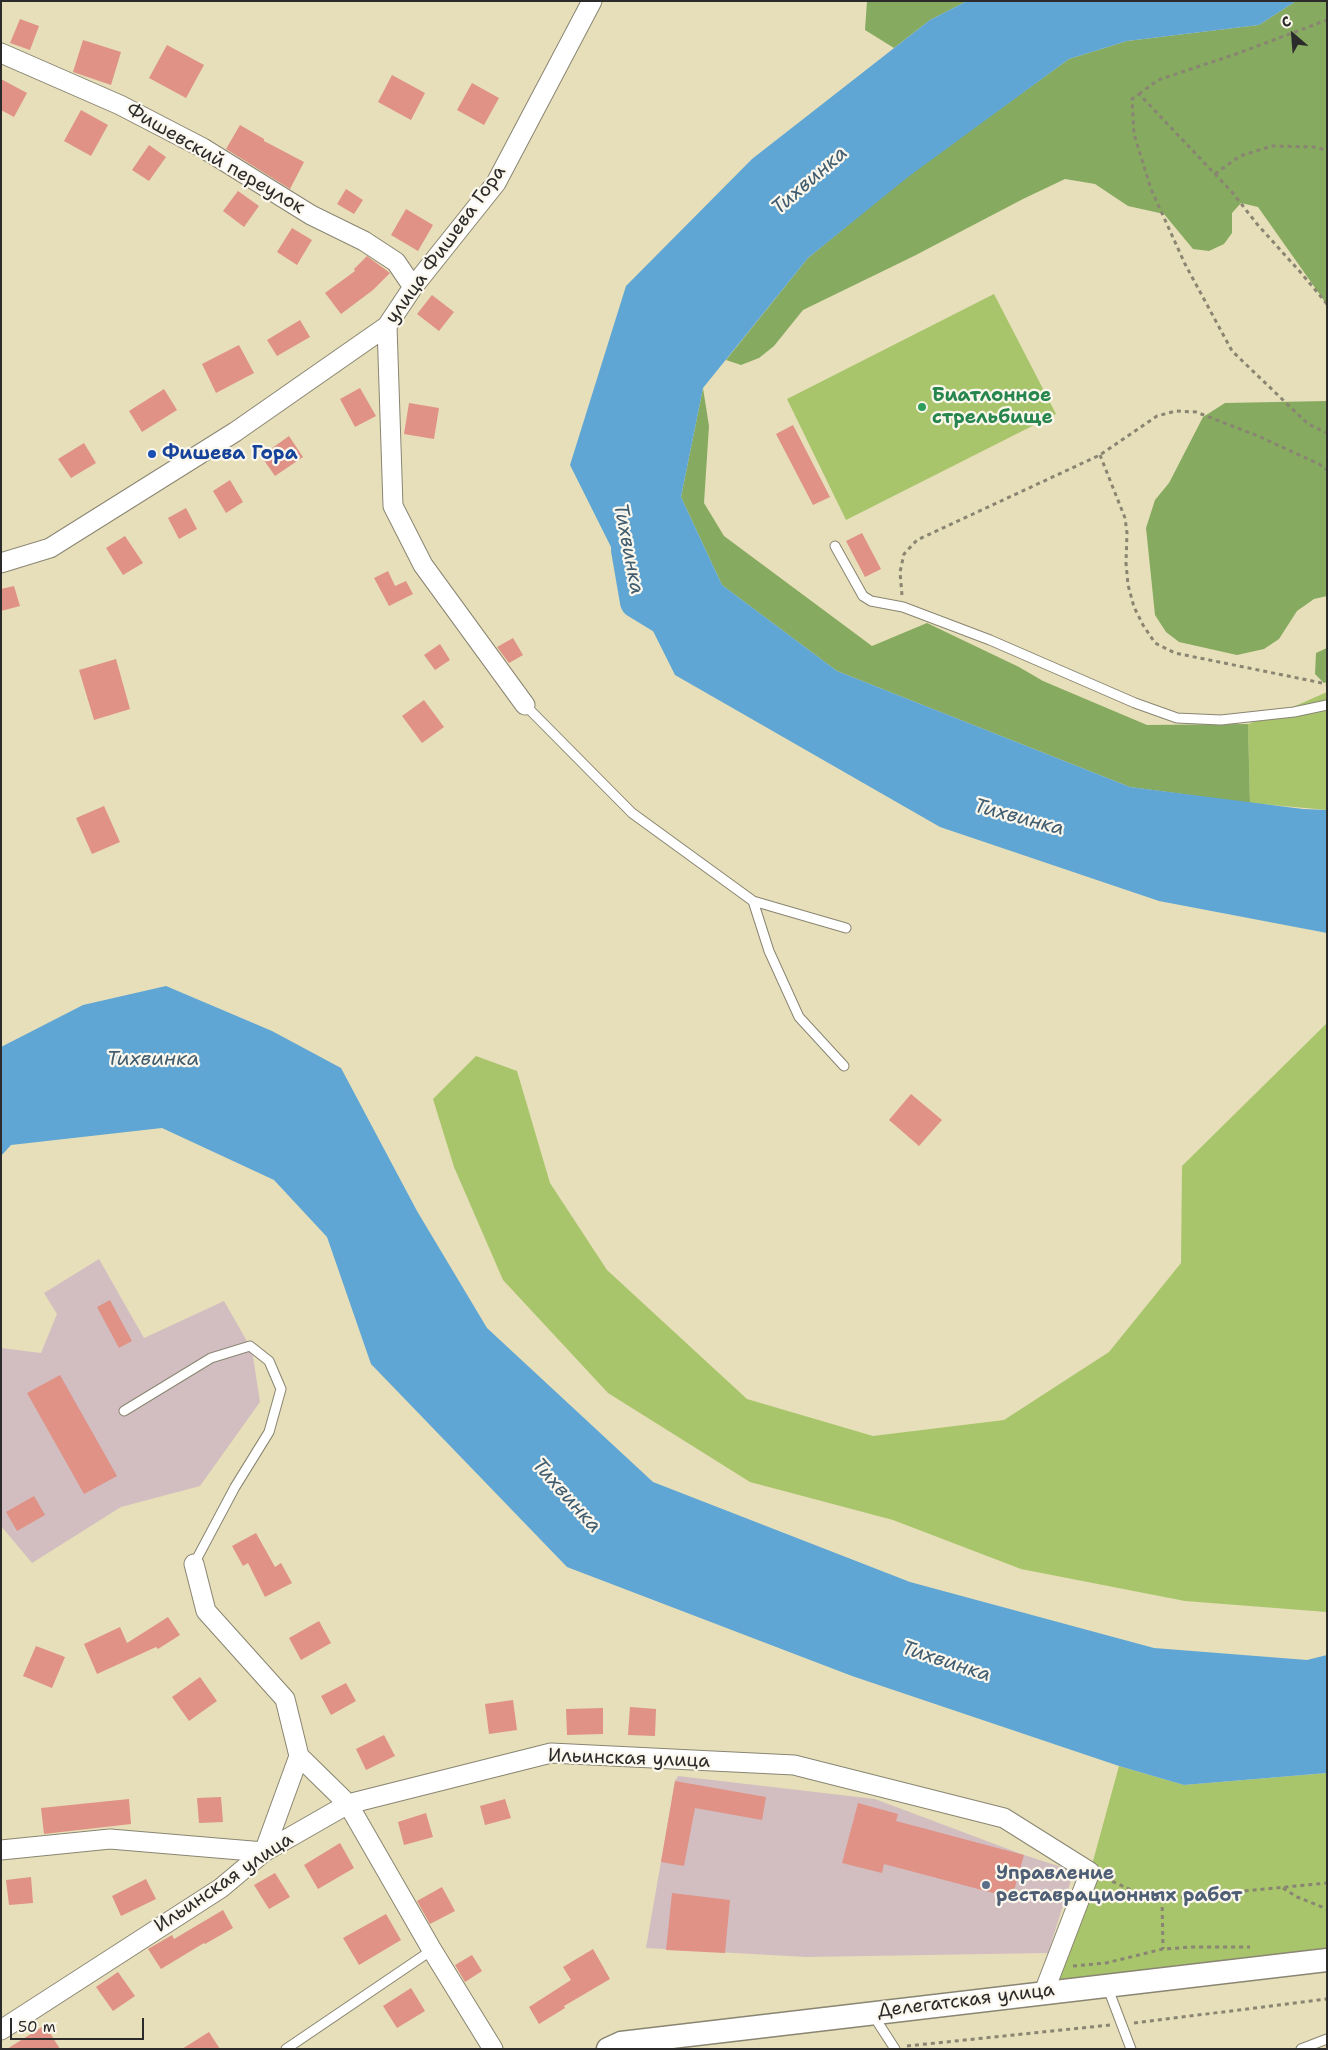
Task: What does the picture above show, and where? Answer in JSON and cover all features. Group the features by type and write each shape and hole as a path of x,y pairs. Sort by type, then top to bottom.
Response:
{"street":[{"name":"улица Фишева Гора","path":"1,563 50,548 235,432 387,326 413,287 496,183 592,1"},
{"name":"Фишевский переулок","path":"1,53 120,104 203,148 311,215 364,241 396,262 413,287"},
{"path":"387,326 393,506 423,564 524,705"},
{"path":"194,1564 206,1611 285,1699 299,1756 348,1804 432,1950 494,2049"},
{"name":"Ильинская улица","path":"1,2030 221,1888 264,1852 348,1804 550,1753 794,1765 1004,1818 1090,1872"},
{"path":"1,1850 110,1839 264,1852 299,1756"},
{"path":"1044,1992 1090,1872"},
{"name":"Делегатская улица","path":"608,2049 621,2043 1107,1984 1327,1960"}],"lane":[{"path":"835,546 863,596 871,601 903,606 990,640 1135,703 1177,718 1221,720 1294,712 1327,705"},
{"path":"524,705 632,813 753,901 846,928"},
{"path":"753,901 769,951 800,1017 844,1066"},
{"path":"124,1410 211,1358 250,1346 269,1361 281,1389 269,1432 235,1487 194,1564"},
{"path":"286,2049 432,1950"},
{"path":"1107,1984 1131,2049"},
{"path":"872,2012 895,2048"},
{"path":"1301,2049 1327,2039"}],"path":[{"path":"1327,20 1236,54 1158,80 1132,99 1134,134 1151,189 1185,264 1232,351 1308,424 1327,433"},
{"path":"1139,94 1232,192 1257,224 1327,304"},
{"path":"1214,174 1240,156 1272,146 1316,147 1327,151"},
{"path":"903,606 900,572 904,554 917,540 1100,455 1157,416 1176,411 1196,412 1258,436 1327,470"},
{"path":"1100,455 1125,518 1127,532 1126,570 1134,607 1155,643 1175,653 1327,684"},
{"path":"1090,1872 1138,1893 1162,1899 1327,1883"},
{"path":"1282,1888 1297,1897 1327,1909"},
{"path":"1162,1899 1163,1949"},
{"path":"1052,1967 1106,1963 1163,1949 1254,1947"},
{"path":"895,2048 1122,2024 1327,1999"}],"shaded area":[{"path":"99,1259 144,1338 224,1301 252,1350 260,1402 200,1486 121,1507 32,1563 1,1526 1,1348 41,1353 57,1314 44,1293"},
{"path":"678,1776 875,1799 1024,1855 1074,1871 1048,1953 806,1957 646,1948 675,1781"}],"green space":[{"path":"867,1 967,1 930,20 894,48 865,30"},
{"path":"1296,1 1327,1 1327,307 1258,207 1241,203 1232,213 1232,233 1224,244 1209,251 1193,249 1164,214 1128,206 1095,184 1065,179 803,310 774,346 759,358 741,365 726,360 808,258 908,176 1069,59 1127,41 1259,25"},
{"name":"Биатлонное стрельбище","path":"994,294 1056,414 846,520 787,399"},
{"path":"703,388 709,426 704,503 724,536 872,646 927,623 1019,667 1043,681 1147,725 1248,724 1250,803 1130,787 837,671 722,585 681,497"},
{"path":"1327,401 1327,596 1314,599 1297,611 1279,639 1264,649 1237,655 1179,642 1166,632 1155,615 1146,528 1155,500 1169,483 1203,417 1225,403"},
{"path":"1327,648 1327,682 1324,683 1315,674 1316,653"},
{"path":"1327,692 1327,810 1250,803 1248,724 1277,714"},
{"path":"1327,1023 1327,1612 1185,1601 1021,1569 893,1520 750,1482 608,1393 503,1280 454,1167 433,1099 476,1056 517,1071 550,1183 607,1270 747,1399 873,1436 1004,1420 1109,1352 1181,1263 1182,1166"},
{"path":"1119,1766 1184,1785 1327,1773 1327,1948 1046,1983 1090,1872"}],"water":[{"name":"Тихвинка","path":"967,1 1296,1 1259,25 1127,41 1069,59 908,177 808,258 703,388 681,497 722,585 837,671 1130,787 1303,809 1327,810 1327,933 1159,901 940,827 675,675 570,465 626,286 752,159 930,20"},
{"name":"Тихвинка","path":"166,986 272,1031 341,1068 417,1211 487,1328 653,1482 910,1582 1154,1648 1307,1660 1327,1655 1327,1773 1184,1785 1119,1766 852,1676 567,1567 371,1364 327,1237 274,1180 162,1128 11,1145 1,1156 1,1047 83,1005"}],"building":[{"path":"20,19 39,26 30,50 10,43"},
{"path":"83,40 121,52 111,85 73,72"},
{"path":"167,45 204,65 186,98 149,78"},
{"path":"392,75 425,93 411,120 378,102"},
{"path":"1,79 27,93 14,117 1,110"},
{"path":"472,83 499,98 484,125 457,110"},
{"path":"81,110 108,125 91,156 64,141"},
{"path":"240,125 264,139 264,141 304,162 290,189 226,149"},
{"path":"149,145 166,157 149,181 132,170"},
{"path":"346,189 363,200 354,214 337,204"},
{"path":"238,191 259,206 244,227 223,211"},
{"path":"406,209 433,225 418,251 391,235"},
{"path":"292,228 312,240 297,265 277,252"},
{"path":"367,256 390,273 373,290 341,314 325,293 355,271 354,269"},
{"path":"432,295 454,312 439,331 417,314"},
{"path":"300,320 310,337 277,356 267,340"},
{"path":"239,345 254,373 216,393 202,364"},
{"path":"360,388 376,416 355,427 340,399"},
{"path":"164,389 177,410 142,432 129,411"},
{"path":"409,403 439,408 434,439 404,434"},
{"path":"793,425 830,497 813,505 776,434"},
{"path":"289,436 303,457 275,476 261,456"},
{"path":"84,443 96,463 71,478 58,459"},
{"path":"230,480 243,502 226,513 213,491"},
{"path":"186,508 197,529 179,539 168,518"},
{"path":"862,533 881,569 865,577 846,541"},
{"path":"125,536 143,563 123,575 106,548"},
{"path":"388,571 395,586 406,581 413,594 389,606 374,578"},
{"path":"14,586 20,606 1,611 1,589"},
{"path":"513,638 523,655 509,663 497,647"},
{"path":"440,644 450,660 435,670 424,655"},
{"path":"116,659 130,709 94,720 79,670"},
{"path":"424,700 444,727 422,743 402,716"},
{"path":"104,806 120,842 92,854 76,818"},
{"path":"911,1094 942,1120 919,1146 889,1120"},
{"path":"110,1300 132,1341 119,1348 97,1307"},
{"path":"60,1375 117,1476 84,1494 27,1393"},
{"path":"34,1496 45,1515 17,1531 6,1512"},
{"path":"256,1533 275,1567 281,1563 292,1583 265,1597 248,1563 243,1566 232,1546"},
{"path":"168,1617 180,1635 158,1649 156,1647 97,1674 84,1644 120,1627 127,1643"},
{"path":"319,1621 331,1643 301,1660 289,1638"},
{"path":"36,1646 65,1657 52,1688 23,1676"},
{"path":"200,1677 217,1701 189,1721 172,1697"},
{"path":"346,1683 356,1701 331,1715 321,1696"},
{"path":"513,1700 517,1730 489,1734 485,1704"},
{"path":"630,1707 656,1709 655,1736 628,1735"},
{"path":"603,1708 603,1734 567,1735 566,1709"},
{"path":"384,1735 395,1756 366,1770 356,1749"},
{"path":"675,1781 766,1797 762,1820 695,1808 684,1866 661,1862"},
{"path":"221,1797 223,1822 199,1823 197,1798"},
{"path":"129,1799 131,1824 44,1834 41,1808"},
{"path":"505,1799 511,1818 485,1825 480,1806"},
{"path":"858,1803 898,1814 896,1821 1024,1855 1012,1898 884,1864 882,1873 842,1863"},
{"path":"426,1813 433,1837 404,1845 398,1822"},
{"path":"340,1843 354,1868 318,1889 304,1865"},
{"path":"275,1873 290,1897 269,1909 254,1885"},
{"path":"31,1877 33,1903 9,1905 6,1880"},
{"path":"146,1879 156,1899 121,1916 112,1896"},
{"path":"442,1887 455,1911 430,1924 417,1901"},
{"path":"672,1893 730,1900 725,1953 666,1950"},
{"path":"223,1910 233,1928 161,1969 148,1949 172,1935 174,1939"},
{"path":"386,1914 401,1940 359,1965 343,1938"},
{"path":"593,1949 610,1979 564,2006 565,2008 539,2024 529,2007 571,1980 563,1967"},
{"path":"472,1955 482,1971 465,1982 455,1965"},
{"path":"118,1972 135,1996 113,2011 96,1987"},
{"path":"411,1988 425,2011 397,2028 383,2006"},
{"path":"45,2025 60,2049 7,2049"},
{"path":"209,2032 220,2049 182,2049"}],"waterway":[{"name":"Тихвинка","path":"627,550 636,602 677,627"}],"place":[{"name":"Биатлонное стрельбище","path":"922,407"},
{"name":"Фишева Гора","path":"152,454"},
{"name":"Управление реставрационных работ","path":"986,1885"}]}
